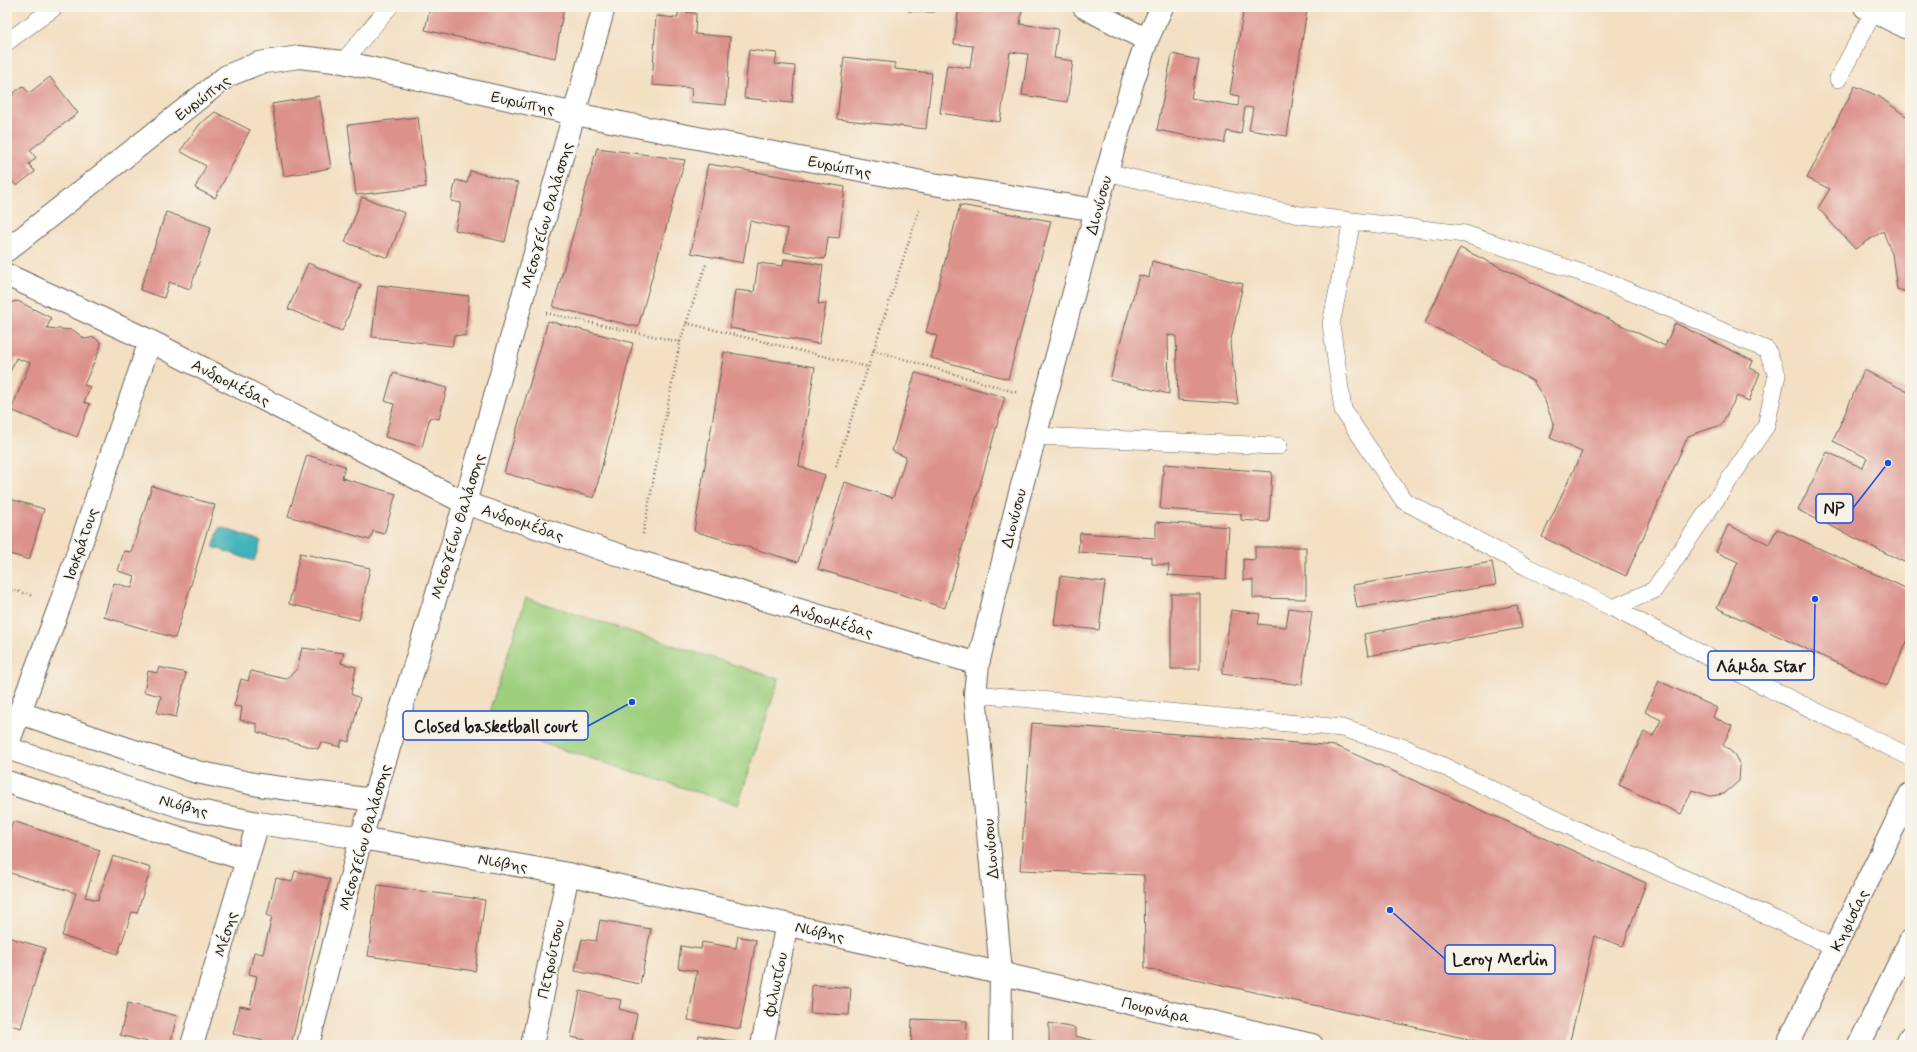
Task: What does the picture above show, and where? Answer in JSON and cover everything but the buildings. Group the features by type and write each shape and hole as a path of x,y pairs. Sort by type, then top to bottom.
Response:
{"street":[{"name":"Μεσογείου Θαλάσσης","path":"308,1045 361,838 465,503 604,7"},
{"path":"1084,7 1146,40"},
{"name":"Διονύσου","path":"1000,1045 1001,972 975,694 978,664 1044,401 1096,210 1146,40 1162,7"},
{"path":"1870,9 1910,29"},
{"name":"Ευρώπης","path":"7,250 227,76 259,63 299,57 343,62 575,114 927,183 1096,210"},
{"name":"Ανδρομέδας","path":"7,275 150,341 465,503 637,561 978,664"},
{"name":"Ισοκράτους","path":"7,747 60,605 150,341"},
{"path":"20,713 197,772 259,785 372,800"},
{"name":"Νιόβης","path":"7,747 185,808 258,822 361,838 568,874 1001,972"},
{"path":"7,782 247,860"},
{"name":"Κηφισίας","path":"1787,1045 1910,794"},
{"name":"Μέσης","path":"192,1045 258,822"},
{"name":"Πετρούτσου","path":"532,1045 568,874"},
{"name":"Φιλωτίου","path":"762,1045 788,924"},
{"path":"1859,1045 1910,941"},
{"name":"Πουρνάρα","path":"1001,972 1312,1045"},
{"path":"1906,1045 1910,1037"}],"lane":[{"path":"7,42 54,7"},
{"path":"343,62 389,7"},
{"path":"1838,79 1870,9"},
{"path":"1107,172 1172,188 1300,215 1465,234 1600,279 1766,350 1777,375 1766,426 1654,590 1613,608"},
{"path":"1352,221 1331,324 1342,410 1404,501 1527,567 1613,608 1766,687 1910,757"},
{"path":"1035,436 1279,446"},
{"path":"975,694 1342,728 1374,737 1405,748 1588,835 1805,933 1835,949"}],"path":[{"path":"836,466 927,183"},
{"path":"637,561 680,342 706,264"},
{"path":"520,307 680,342"},
{"path":"686,323 868,367"},
{"path":"873,350 1044,401"}],"green space":[{"path":"526,598 779,679 738,805 485,725"}],"water":[{"path":"220,527 261,541 254,561 213,547"}],"place":[{"name":"NP","path":"1888,463"},
{"name":"Λάμδα Star","path":"1815,599"},
{"name":"Closed basketball court","path":"632,702"},
{"name":"Leroy Merlin","path":"1390,910"}]}
